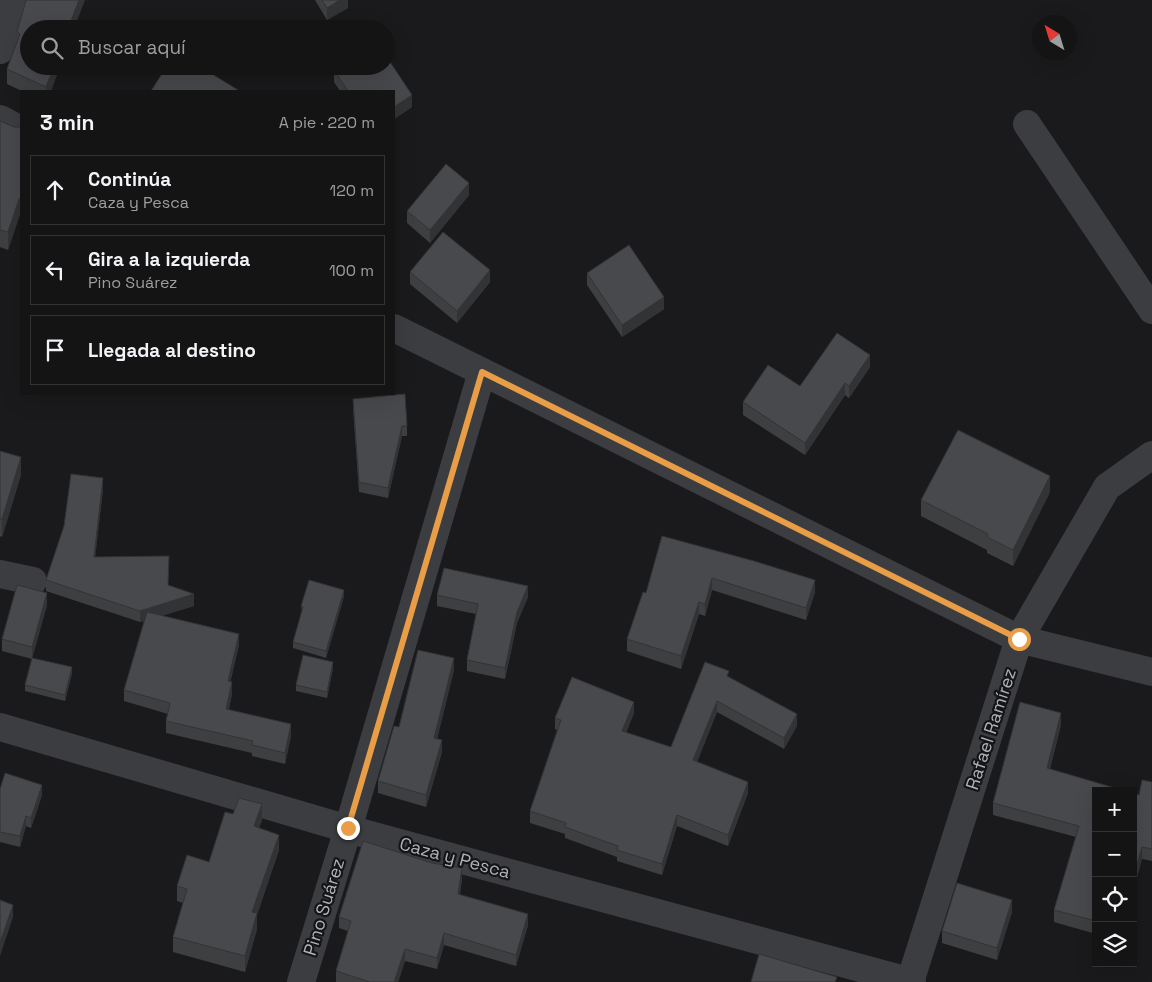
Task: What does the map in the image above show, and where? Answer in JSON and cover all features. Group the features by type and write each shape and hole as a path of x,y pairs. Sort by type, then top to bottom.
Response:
{"street":[{"path":"0,50 14,0"},
{"path":"0,119 20,129"},
{"path":"1027,124 1152,310"},
{"path":"395,328 1019,639 1152,672"},
{"name":"Pino Suárez","path":"301,982 482,372"},
{"name":"Rafael Ramírez","path":"911,982 1019,639 1107,487 1152,454"},
{"path":"0,574 33,581"},
{"name":"Caza y Pesca","path":"0,727 348,828 911,982"}],"building":[{"path":"26,0 79,0 71,20 20,20"},
{"path":"322,0 340,0 327,8"},
{"path":"20,21 20,34 17,32"},
{"path":"20,34 20,75 7,69"},
{"path":"395,70 412,95 395,106 395,90 347,90 337,75 395,75"},
{"path":"20,75 51,75 46,87"},
{"path":"161,75 214,75 238,90 152,90"},
{"path":"0,121 14,127 20,127 20,198 8,232 0,230"},
{"path":"446,164 469,183 430,230 407,211"},
{"path":"443,232 490,270 457,311 410,272"},
{"path":"629,245 664,297 622,325 587,273"},
{"path":"837,333 870,355 849,386 845,383 805,443 743,402 768,365 800,386"},
{"path":"405,394 407,426 402,426 388,488 359,482 353,399"},
{"path":"958,430 1050,476 1013,550 987,537 988,534 921,500"},
{"path":"0,451 21,457 2,519 0,519"},
{"path":"71,474 103,478 94,557 169,556 168,585 194,594 140,611 46,580 64,526"},
{"path":"662,536 815,580 806,608 712,578 705,604 699,602 681,656 627,639 643,592 646,593"},
{"path":"444,568 528,586 517,612 505,668 467,660 478,604 437,595"},
{"path":"309,580 344,590 326,651 293,642"},
{"path":"17,585 47,593 32,647 2,639"},
{"path":"147,612 239,634 228,681 232,682 226,709 291,724 285,753 252,745 253,741 166,721 170,703 124,690"},
{"path":"418,650 454,658 434,738 442,740 426,795 378,781 394,726 399,727"},
{"path":"303,655 333,662 327,692 296,685"},
{"path":"32,658 72,667 65,695 25,685"},
{"path":"705,662 729,671 727,676 797,714 784,738 717,701 693,760 748,782 728,835 677,815 662,864 617,850 618,846 565,827 566,823 530,811 561,720 555,718 572,677 634,702 622,731 671,747"},
{"path":"1020,702 1061,713 1047,768 1111,787 1092,787 1092,920 1054,910 1079,826 993,803"},
{"path":"5,773 42,785 31,818 26,816 20,836 0,832 0,789"},
{"path":"1142,780 1152,782 1152,849 1142,847 1137,865 1137,794 1139,795"},
{"path":"239,798 262,804 254,826 279,835 252,912 257,913 245,956 173,937 187,889 177,886 187,855 209,862 225,812 233,814"},
{"path":"363,841 432,863 462,868 458,894 528,914 516,955 444,933 437,958 405,949 394,982 370,982 336,971 351,921 339,917"},
{"path":"957,883 1012,900 997,948 942,931"},
{"path":"0,900 13,905 0,943"},
{"path":"759,954 837,977 835,982 751,982"}],"route":[{"path":"348,828 482,372 1019,639"}]}
